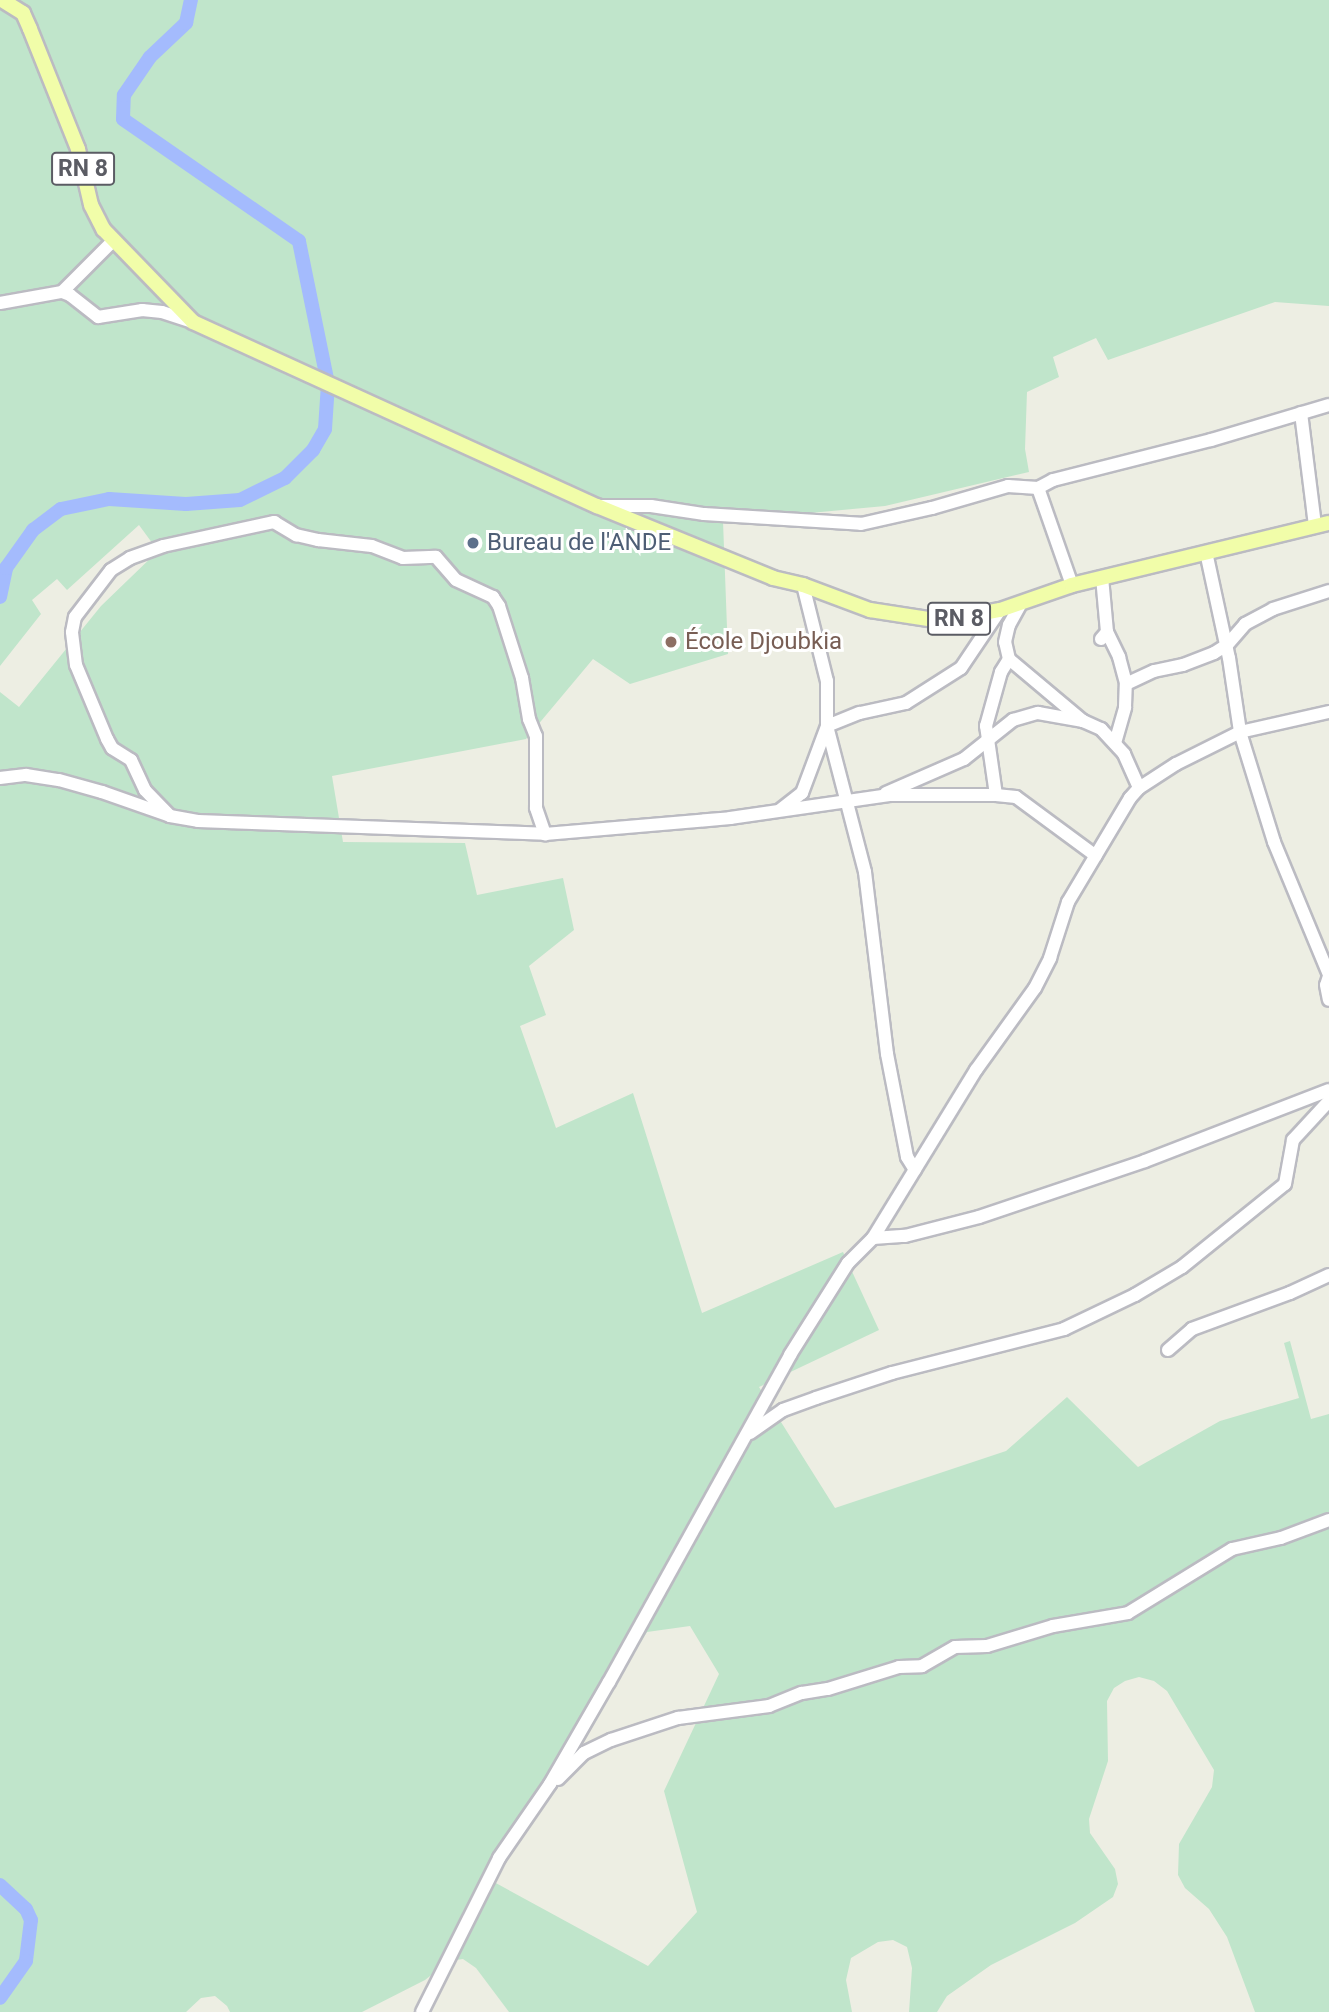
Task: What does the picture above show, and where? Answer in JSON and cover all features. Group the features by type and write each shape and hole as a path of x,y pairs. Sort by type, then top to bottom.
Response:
{"main road":[{"name":"RN 8","path":"2,0 13,4 23,13 30,29 78,149 91,205 113,241 193,322 597,506 773,578 803,585 870,610 913,619 968,618 1000,610 1072,584 1322,524"}],"street":[{"path":"62,292 113,241"},
{"path":"0,303 62,292 98,317 142,310 162,312 193,322"},
{"path":"597,506 650,506 704,514 861,524 932,508 1008,486 1038,488 1053,480 1211,440 1329,405"},
{"path":"1301,413 1322,524"},
{"path":"1038,488 1072,584"},
{"path":"170,816 145,790 131,760 112,748 107,738 76,665 72,632 75,617 111,570 130,558 163,546 274,522 296,535 318,540 372,546 404,558 436,557 456,580 493,597 499,606 522,678 529,719 536,736 536,808 545,834"},
{"path":"1206,551 1227,645 1240,732 1275,842 1329,976 1326,985 1329,1000"},
{"path":"1102,577 1104,636 1126,684 1125,707 1115,743"},
{"path":"803,585 827,681 827,726 864,873 887,1054 907,1157 915,1170"},
{"path":"1126,684 1154,671 1183,665 1227,645 1245,624 1273,609 1329,591"},
{"path":"996,795 986,726 1001,673 1009,659 1007,634 1021,603"},
{"path":"779,811 802,793 827,726 860,713 906,703 961,668 1000,610"},
{"path":"1009,659 1083,721"},
{"path":"422,2012 494,1868 550,1784 743,1438 828,1293 848,1263 873,1238 976,1070 1035,988 1050,958 1068,902 1114,822 1139,788 1176,764 1240,732 1329,712"},
{"path":"876,797 941,771 964,759 1013,720 1038,713 1083,721 1101,729 1124,754 1139,788"},
{"path":"0,778 26,775 59,780 170,816 246,824 293,822 383,830 545,834 779,811 876,797 996,795 1016,797 1096,856"},
{"path":"873,1238 905,1236 979,1217 1145,1161 1329,1090"},
{"path":"743,1438 783,1409 892,1373 1064,1329 1135,1295 1182,1267 1285,1184 1293,1140 1329,1101"},
{"path":"1168,1350 1192,1329 1290,1293 1329,1275"},
{"path":"550,1784 584,1753 611,1740 678,1718 769,1706 802,1693 828,1689 899,1667 922,1666 955,1647 987,1646 1053,1626 1128,1613 1150,1602 1232,1549 1281,1538 1329,1520"}],"green space":[{"path":"0,0 1329,0 1329,306 1275,302 1108,360 1096,338 1053,357 1059,377 1027,392 1025,449 1029,472 885,506 723,521 728,654 630,684 593,659 526,739 332,776 343,842 465,843 477,895 563,878 574,930 529,966 546,1015 520,1026 556,1128 633,1093 702,1313 843,1252 879,1330 759,1387 835,1508 1006,1451 1067,1397 1138,1467 1220,1421 1299,1398 1284,1343 1290,1341 1311,1419 1329,1414 1329,2012 1255,2012 1227,1937 1209,1909 1185,1888 1178,1875 1179,1844 1212,1787 1214,1770 1167,1691 1154,1681 1139,1677 1114,1688 1107,1701 1108,1761 1089,1819 1090,1833 1115,1869 1118,1884 1113,1897 1075,1923 991,1965 947,1996 937,2012 909,2012 912,1968 907,1947 893,1940 878,1942 851,1958 846,1980 852,2012 509,2012 476,1968 463,1959 449,1961 425,1980 362,2012 230,2012 215,1996 201,1998 186,2012 0,2012 0,692 19,707 101,606 158,551 139,525 67,590 57,579 32,600 41,614 0,666","holes":["690,1626 719,1674 664,1791 697,1912 648,1966 494,1882 647,1632"]}],"waterway":[{"path":"0,597 6,568 33,530 61,509 109,499 186,504 240,500 285,478 313,450 325,429 328,384 299,241 123,119 124,95 150,57 186,23 191,0"},
{"path":"0,1885 26,1909 31,1920 26,1961 0,1998"}],"place":[{"name":"Bureau de l'ANDE","path":"473,543"},
{"name":"École Djoubkia","path":"671,642"}]}
